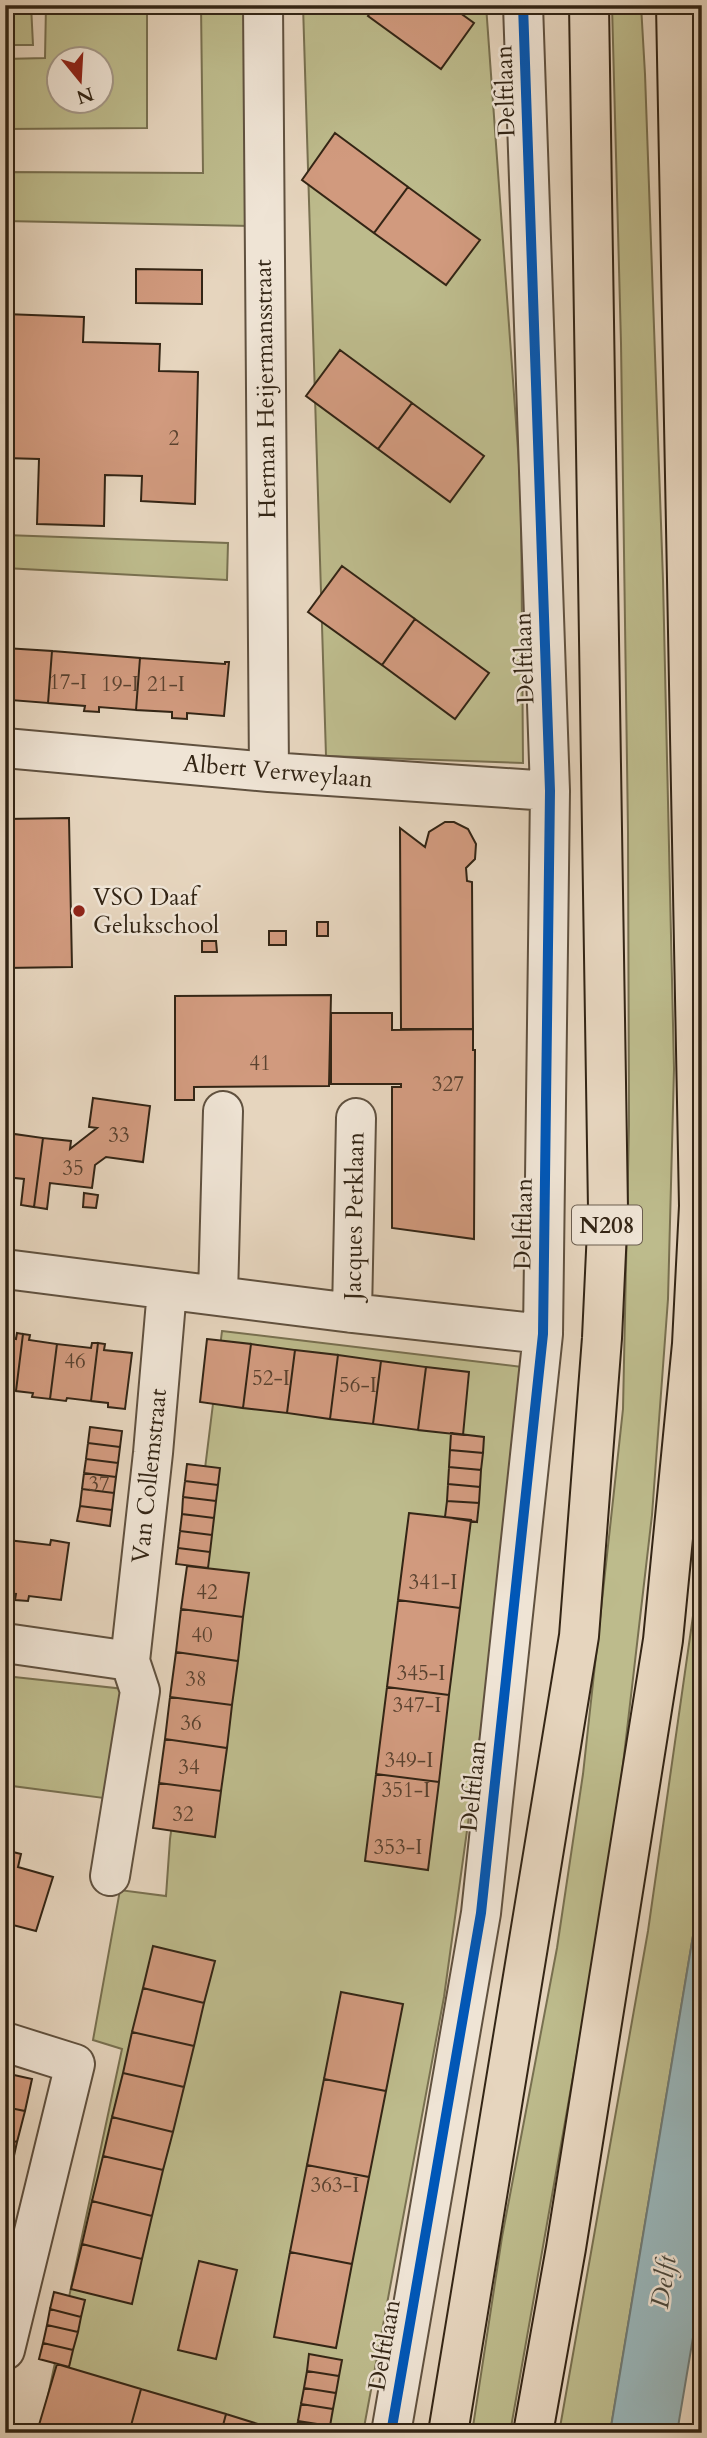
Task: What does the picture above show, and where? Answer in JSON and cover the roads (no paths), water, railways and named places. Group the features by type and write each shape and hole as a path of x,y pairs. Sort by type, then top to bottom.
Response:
{"main road":[{"name":"N208","path":"448,2433 579,1636 602,1338 608,1209 589,5"},
{"path":"533,2433 571,2221 663,1640 692,1344 699,1206 676,5"}],"street":[{"name":"Herman Heijermansstraat","path":"262,5 268,772"},
{"name":"Delftlaan","path":"391,2433 481,1913 543,1334 550,791 523,5"},
{"name":"Albert Verweylaan","path":"5,748 268,772 550,791"},
{"path":"218,1295 223,1111"},
{"name":"Jacques Perklaan","path":"352,1313 356,1118"},
{"name":"Jacques Perklaan","path":"5,1269 543,1334"},
{"name":"Van Collemstraat","path":"110,1876 140,1691 131,1661 167,1290"},
{"path":"5,1643 131,1661"},
{"path":"5,2042 75,2064 5,2350"}],"water":[{"name":"Delft","path":"702,1882 702,2284 677,2433 610,2433"}],"place":[{"name":"VSO Daaf Gelukschool","path":"79,911"}]}
